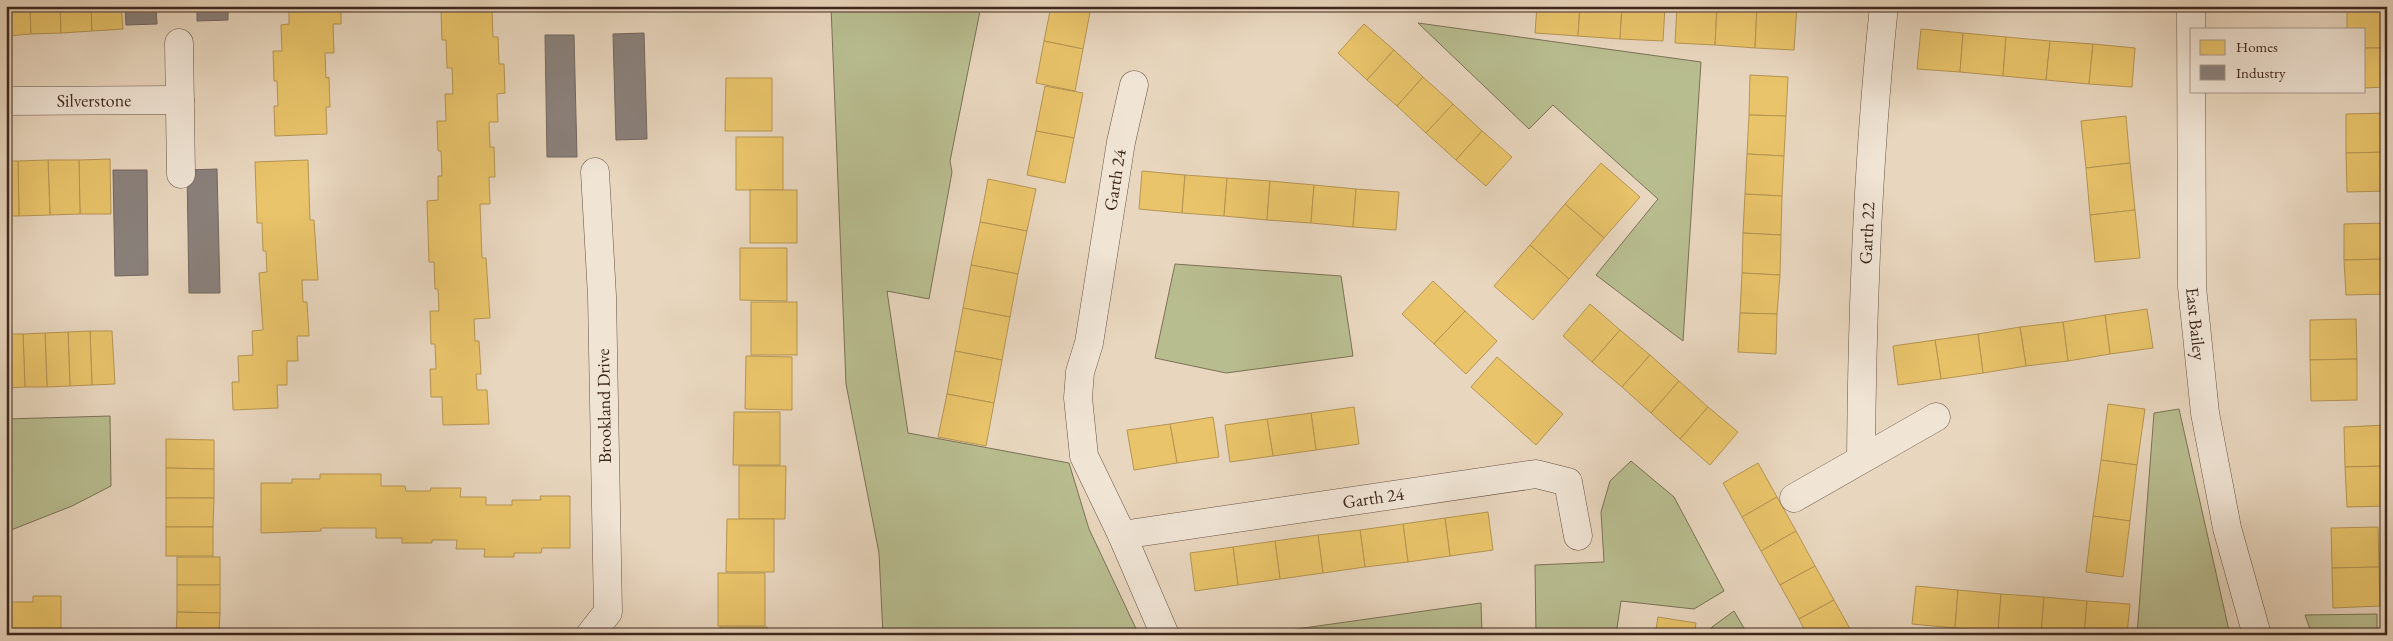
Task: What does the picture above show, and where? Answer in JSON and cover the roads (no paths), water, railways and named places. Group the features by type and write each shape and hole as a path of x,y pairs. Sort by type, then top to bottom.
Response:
{"street":[{"name":"Garth 22","path":"1861,459 1862,309 1875,86 1884,6"},
{"name":"East Bailey","path":"2191,6 2191,28"},
{"path":"179,43 182,174"},
{"name":"Garth 24","path":"1134,85 1121,142 1089,342 1080,372 1078,398 1084,456 1122,535 1165,635"},
{"name":"East Bailey","path":"2191,92 2192,287 2205,413 2227,528 2257,635"},
{"name":"Silverstone","path":"6,101 180,100"},
{"name":"Brookland Drive","path":"590,635 608,612 602,296 595,172"},
{"path":"1794,498 1936,417"},
{"name":"Garth 24","path":"1122,535 1536,474 1568,482 1578,536"}]}
